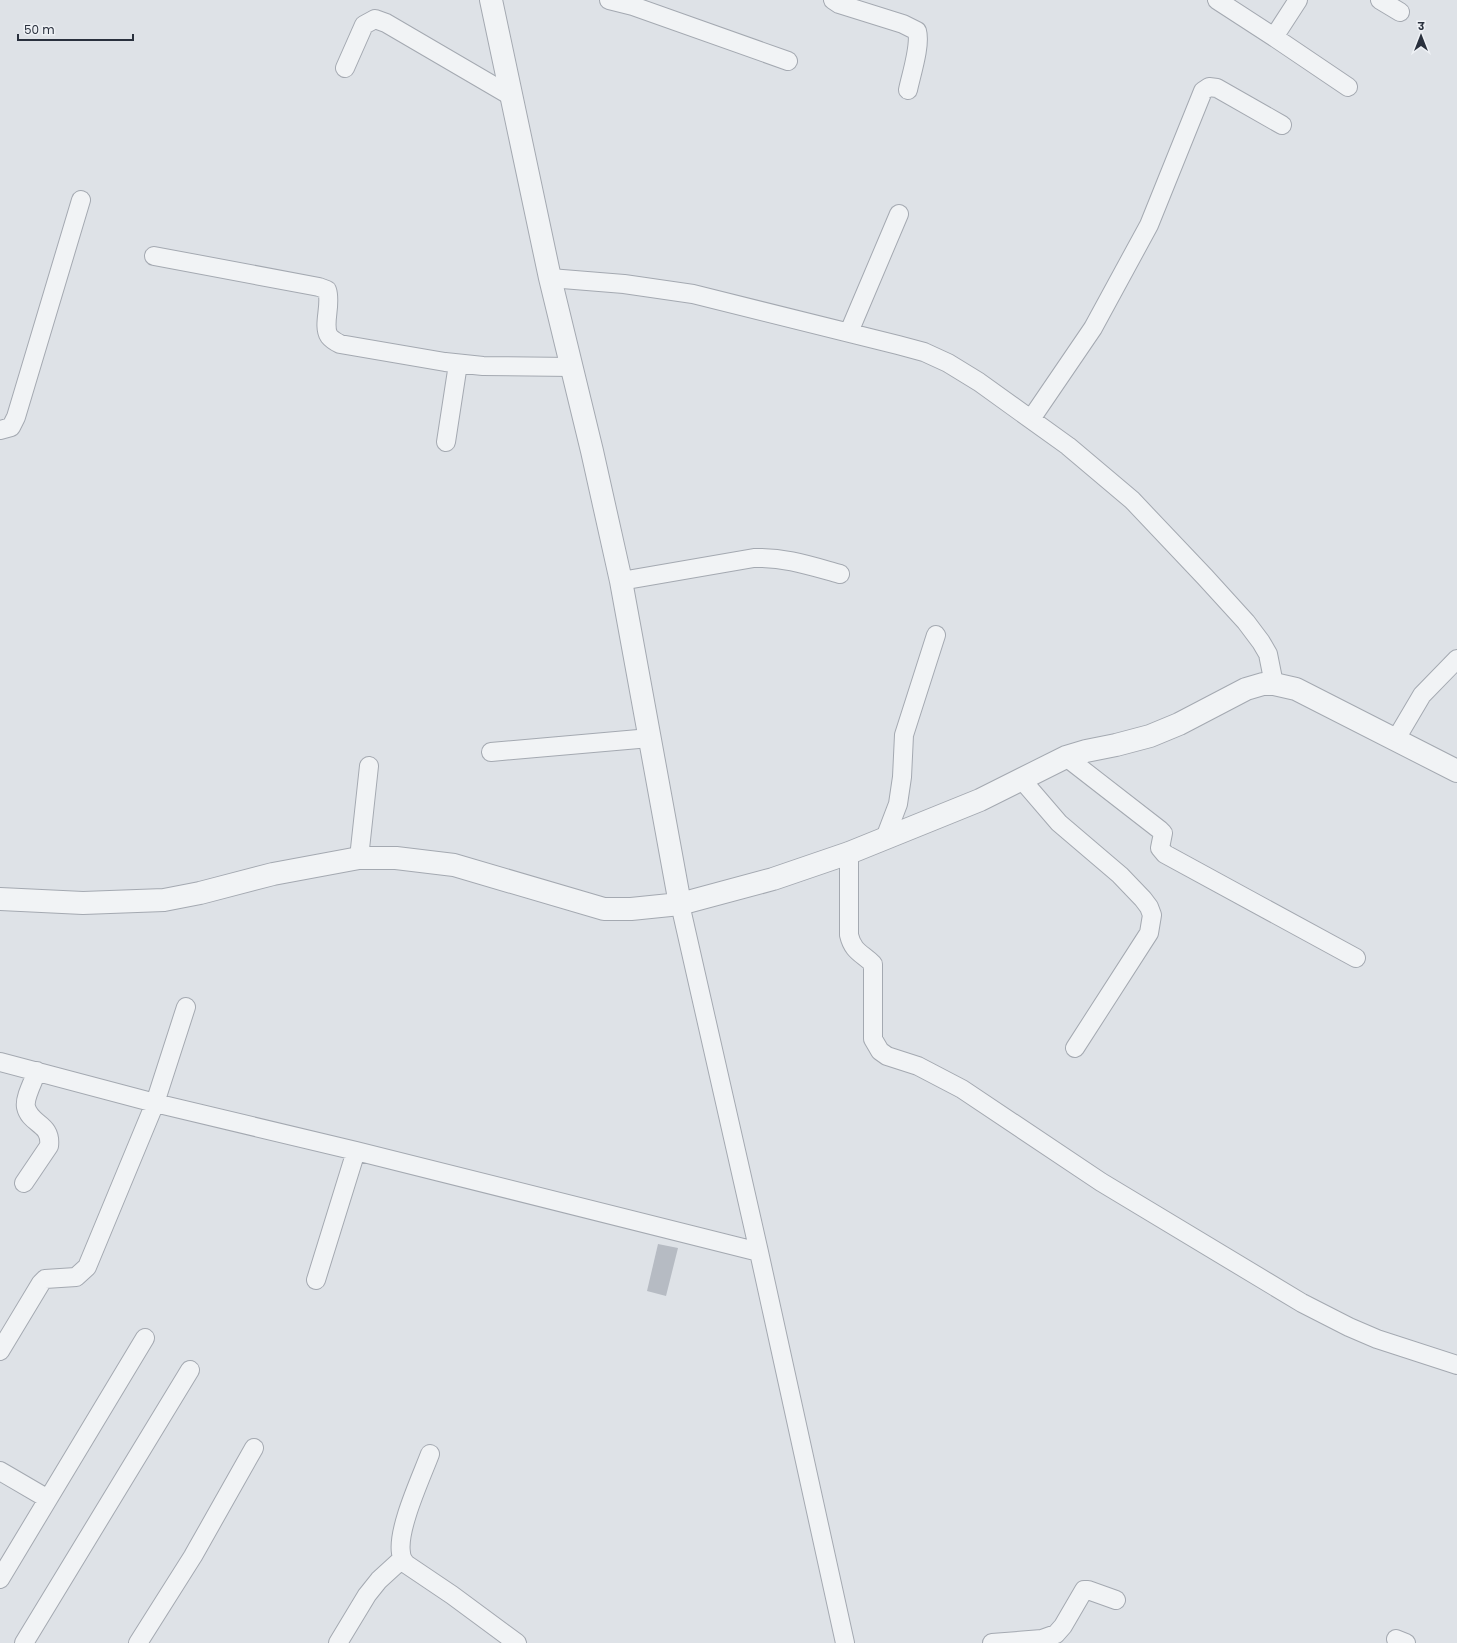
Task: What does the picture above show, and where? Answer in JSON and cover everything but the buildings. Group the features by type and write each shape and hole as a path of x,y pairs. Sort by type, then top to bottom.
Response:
{"street":[{"path":"492,0 550,278 592,451 621,581 680,904 759,1252 845,1643"},
{"path":"609,0 633,6 788,61"},
{"path":"833,0 839,4 903,24 917,31 917,46 908,90"},
{"path":"1216,0 1348,87"},
{"path":"1274,37 1298,0"},
{"path":"1380,0 1400,12"},
{"path":"345,68 364,25 375,19 381,20 511,96"},
{"path":"1031,419 1093,328 1142,239 1203,91 1209,87 1217,88 1282,125"},
{"path":"0,430 11,427 16,417 81,200"},
{"path":"849,332 899,214"},
{"path":"154,256 319,287 327,290 330,297 327,331 330,338 340,344 458,364 483,366 572,367"},
{"path":"550,278 624,284 693,294 924,352 948,363 995,393 1068,446 1132,500 1231,604 1261,642 1268,654 1274,684"},
{"path":"446,442 458,364"},
{"path":"621,581 754,558 772,557 794,561 840,574"},
{"path":"885,838 898,804 902,777 904,734 936,635"},
{"path":"1396,739 1422,695 1457,659"},
{"path":"0,899 83,903 164,900 200,893 273,874 359,858 396,858 454,865 604,909 631,909 680,904 773,879 849,853 980,800 1066,757 1086,751 1116,746 1150,736 1179,724 1246,689 1263,684 1274,684 1296,689 1457,771"},
{"path":"491,752 650,738"},
{"path":"1066,757 1160,830 1163,833 1160,848 1165,854 1356,958"},
{"path":"359,858 370,766"},
{"path":"1022,780 1059,823 1120,875 1143,899 1149,907 1152,915 1149,933 1075,1048"},
{"path":"849,853 849,935 851,944 856,951 873,964 873,1039 880,1051 887,1056 918,1066 962,1089 1101,1182 1302,1303 1370,1336 1457,1365"},
{"path":"0,1352 41,1283 45,1279 76,1277 87,1267 155,1103 186,1007"},
{"path":"0,1062 155,1103 356,1151 759,1252"},
{"path":"24,1183 49,1146 50,1139 48,1134 31,1116 26,1108 26,1100 37,1071"},
{"path":"316,1280 356,1151"},
{"path":"0,1579 145,1338"},
{"path":"24,1643 190,1370"},
{"path":"138,1643 193,1556 254,1448"},
{"path":"430,1454 406,1517 400,1551 402,1559 406,1564 452,1595 517,1643"},
{"path":"0,1471 48,1499"},
{"path":"338,1643 367,1595 379,1580 402,1559"},
{"path":"992,1643 1042,1639 1056,1634 1063,1626 1084,1590 1116,1600"}]}
